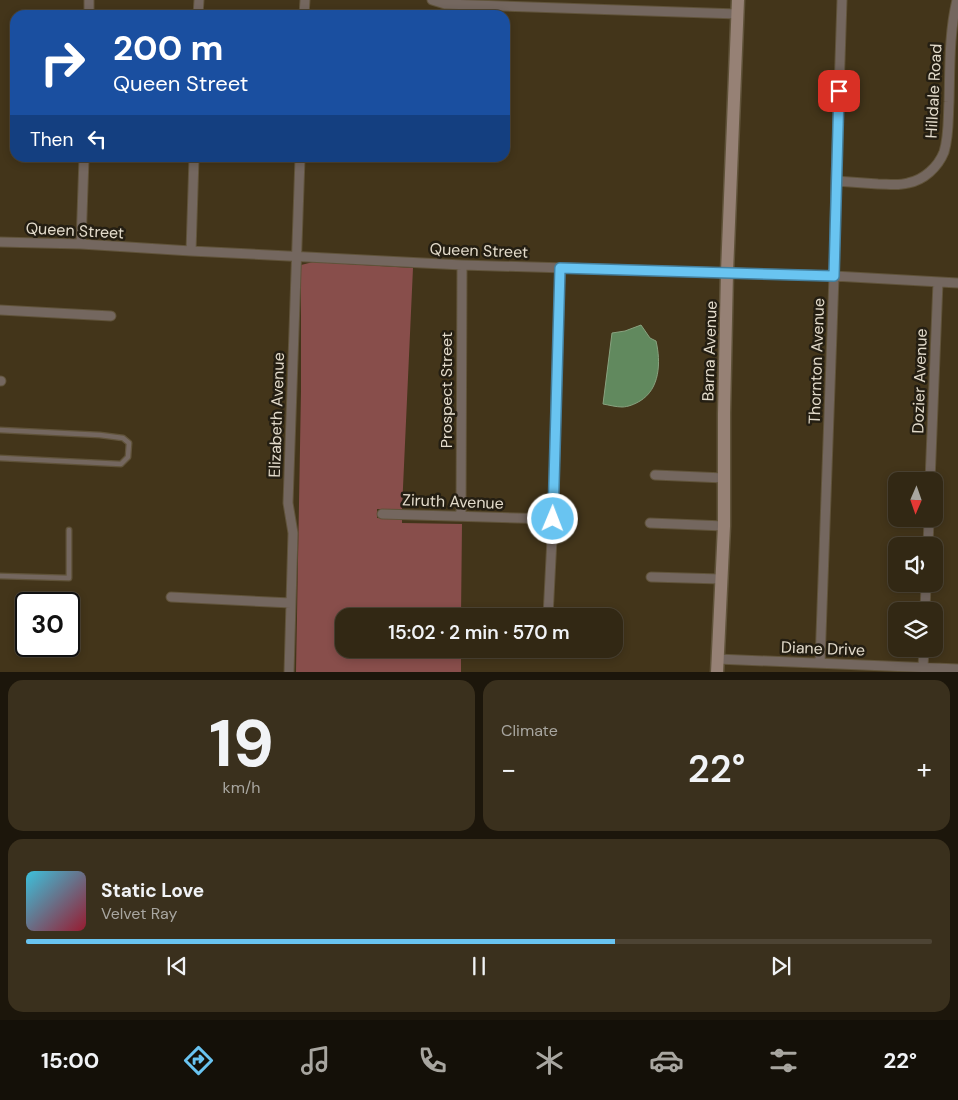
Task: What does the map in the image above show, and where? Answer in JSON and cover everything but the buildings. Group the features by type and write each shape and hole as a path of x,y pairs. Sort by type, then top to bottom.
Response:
{"street":[{"path":"432,0 445,4 738,14"},
{"name":"Barna Avenue","path":"717,672 724,526 727,272 738,0"},
{"name":"Thornton Avenue","path":"820,663 842,0"},
{"name":"Hilldale Road","path":"836,181 909,183 925,176 939,160 943,154 947,138 950,50 957,0"},
{"path":"81,244 84,162"},
{"path":"191,251 194,162"},
{"name":"Elizabeth Avenue","path":"289,672 292,533 288,503 300,162"},
{"name":"Queen Street","path":"0,242 81,244 462,266 727,272 958,283"},
{"name":"Prospect Street","path":"460,515 462,266"},
{"path":"548,608 553,519 560,268"},
{"name":"Dozier Avenue","path":"930,472 938,282"},
{"path":"0,310 111,316"},
{"path":"655,475 724,478"},
{"name":"Ziruth Avenue","path":"382,514 553,519"},
{"path":"650,523 724,526"},
{"path":"651,577 721,579"},
{"path":"171,597 291,603"},
{"path":"923,667 924,657"},
{"name":"Diane Drive","path":"717,659 958,669"}],"lane":[{"path":"0,430 100,435 123,438 129,444 128,457 120,464 0,458"},
{"path":"0,576 69,578 69,530"}],"shaded area":[{"path":"313,262 413,268 402,509 377,509 377,518 402,519 402,523 462,524 461,608 335,608 335,658 461,658 461,672 296,672 301,391 301,265"},
{"path":"641,325 650,338 656,341 658,349 657,374 652,390 640,401 627,406 603,404 612,333 625,331"}],"route":[{"path":"553,519 560,268 834,276 839,91"}]}
